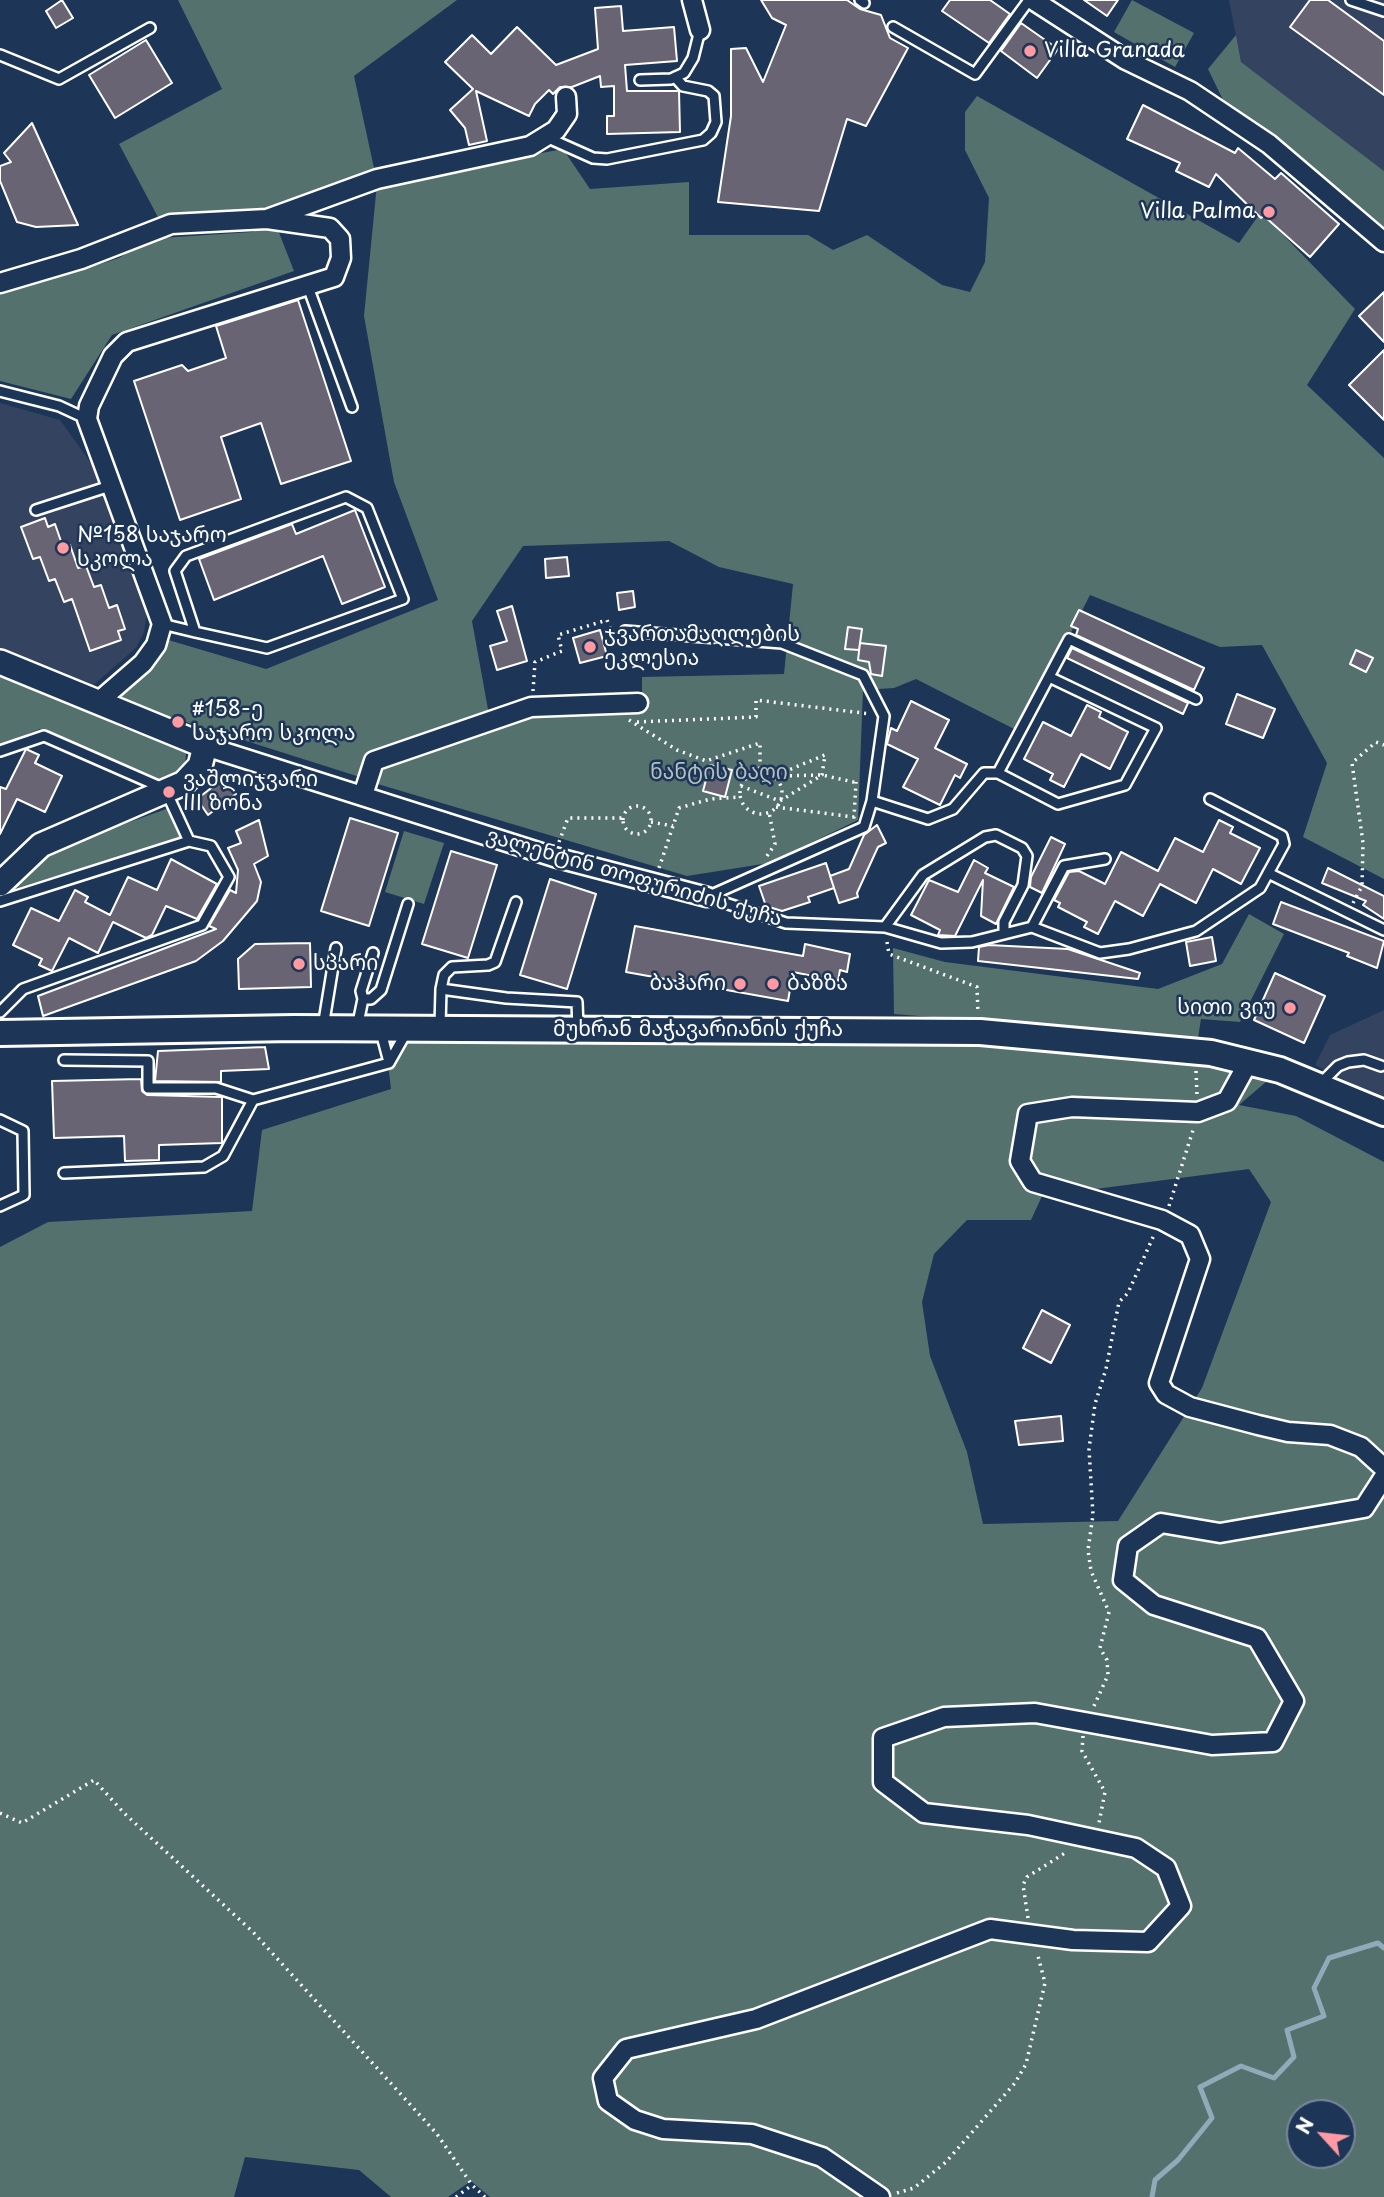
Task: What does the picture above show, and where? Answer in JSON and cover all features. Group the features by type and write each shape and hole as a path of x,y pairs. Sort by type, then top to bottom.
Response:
{"main road":[{"name":"მუხრან მაჭავარიანის ქუჩა","path":"0,1033 323,1028 980,1032 1195,1052 1249,1061 1320,1084 1384,1113"}],"street":[{"path":"692,0 700,30"},
{"path":"1031,0 1126,60 1190,91 1269,144 1384,242"},
{"path":"267,219 377,179 530,146 556,130 567,114 566,97"},
{"path":"0,282 81,259 171,224 267,219 330,228 340,239 341,258 334,277 307,283 127,342 113,356 89,406 87,419 162,624 156,645 143,663 98,702"},
{"name":"ვალენტინ თოფურიძის ქუჩა","path":"0,662 205,746 554,857 707,897"},
{"path":"363,795 374,761 531,707 638,704"},
{"path":"0,884 41,845 184,783 200,766 205,746"},
{"path":"1249,1061 1227,1101 1198,1112 1072,1107 1028,1114 1020,1161 1033,1182 1162,1220 1190,1235 1200,1259 1159,1383 1166,1394 1190,1407 1258,1425 1288,1432 1330,1435 1361,1447 1384,1468"},
{"path":"880,2197 822,2157 752,2134 663,2129 635,2120 608,2101 603,2078 626,2049 756,2019 990,1929 1073,1940 1147,1942 1181,1906 1166,1868 1136,1847 1028,1825 924,1813 883,1782 883,1738 944,1717 1035,1713 1212,1745 1273,1742 1294,1701 1257,1638 1154,1605 1123,1580 1128,1546 1161,1522 1220,1534 1364,1508 1384,1477"}],"lane":[{"path":"892,27 975,74 1031,0"},
{"path":"1351,0 1384,11"},
{"path":"0,55 59,79 150,27"},
{"path":"640,80 675,77 684,73 693,58 700,30"},
{"path":"545,137 593,158 607,159 703,140 716,122 714,96 708,91 683,86 675,77"},
{"path":"307,283 352,407"},
{"path":"0,391 59,406 87,419"},
{"path":"36,510 113,485"},
{"path":"162,624 195,632 267,648 403,599 368,508 346,496 186,556 175,571 195,632"},
{"path":"625,631 782,643 863,675 884,716 872,802 864,827 707,897"},
{"path":"998,773 1069,639 1196,699"},
{"path":"872,802 928,819 953,809 984,773 998,773 1058,804 1125,785 1156,728 1049,677"},
{"path":"0,751 44,736 165,789 189,841"},
{"path":"1105,859 1064,866 1032,927 1100,953 1129,949 1196,931 1259,888 1284,839 1210,799"},
{"path":"885,927 923,875 985,837 996,835 1022,848 1027,856 1023,885 1004,922 1004,934"},
{"path":"0,901 189,841 211,846 229,877 202,925 23,989 0,1012"},
{"path":"1268,873 1384,930"},
{"name":"ვალენტინ თოფურიძის ქუჩა","path":"707,897 786,922 885,927 941,943 972,942 1032,927"},
{"path":"439,1029 444,975 452,967 488,965 495,962 516,902"},
{"path":"363,999 371,999 381,990 408,904"},
{"path":"323,1028 336,948"},
{"path":"373,953 360,991 365,1029 385,1038 389,1063"},
{"path":"441,989 506,998 577,1002 578,1030"},
{"path":"64,1060 148,1062 148,1088 216,1088 253,1100 389,1063 408,1029"},
{"path":"1320,1084 1338,1066 1348,1062 1364,1060 1381,1066"},
{"path":"64,1173 204,1167 223,1156 253,1100"},
{"path":"0,1121 23,1130 24,1195 0,1206"}],"path":[{"path":"531,707 536,662 562,651 558,635 607,620 611,633 625,631"},
{"path":"632,722 756,717 756,700 884,716"},
{"path":"599,703 677,750 706,761 760,743 760,772"},
{"path":"1348,912 1362,887 1363,843 1352,763 1376,742 1384,745"},
{"path":"774,776 825,755 822,775 780,801 769,812 757,814 746,808 740,797 741,786 747,777 760,772 774,776 822,775 873,783"},
{"path":"774,776 780,783 780,801"},
{"path":"776,807 854,817 856,782"},
{"path":"741,786 780,801"},
{"path":"654,884 679,808 709,799 740,797"},
{"path":"642,807 647,811 651,822 644,833 632,834 626,830 623,818 630,808 642,807"},
{"path":"764,871 761,863 775,845 769,812"},
{"path":"554,857 568,818 623,818"},
{"path":"651,822 673,826"},
{"path":"885,927 889,954 977,987 980,1032"},
{"path":"1092,1709 1108,1675 1107,1660 1100,1648 1109,1612 1091,1571 1088,1550 1093,1514 1088,1449 1095,1404 1107,1369 1119,1302 1128,1293 1173,1200 1198,1112 1195,1052"},
{"path":"886,2197 914,2188 946,2162 1015,2083 1026,2064 1045,1983 1024,1901 1023,1885 1027,1877 1087,1837 1102,1817 1105,1792 1082,1751 1085,1730"},
{"path":"0,1813 22,1823 94,1780 124,1813 253,1932 437,2134 472,2185 485,2197"},
{"path":"456,2197 472,2185"}],"shaded area":[{"path":"1229,0 1384,0 1384,171 1241,62"},
{"name":"№158 საჯარო სკოლა","path":"0,403 60,420 106,484 147,612 144,632 136,648 90,688 0,652"},
{"path":"1384,1010 1384,1100 1315,1065 1330,1035"}],"green space":[{"path":"178,0 457,0 354,76 374,168 273,209 160,221 119,144 222,89"},
{"path":"1132,0 1194,33 1175,67 1114,32"},
{"path":"1236,35 1241,62 1384,171 1384,230 1278,138 1226,106 1208,69"},
{"name":"ნანტის ბაღი","path":"977,96 1239,243 1261,212 1355,309 1307,385 1384,458 1384,879 1303,837 1327,763 1262,645 1220,647 1090,595 1020,732 916,679 894,688 863,690 858,820 769,863 687,876 371,782 378,763 530,714 642,711 642,677 784,674 793,584 719,567 669,541 523,546 472,621 489,715 367,757 363,778 117,700 148,666 165,639 266,669 438,600 394,482 364,316 377,184 563,149 590,189 689,182 689,235 808,235 833,250 867,235 942,285 970,292 985,262 989,198 965,150 965,112"},
{"path":"276,225 294,271 112,335 71,399 0,381 0,289 82,270 119,258 139,245 161,238 252,232"},
{"path":"0,677 51,693 123,728 186,753 185,766 176,775 160,779 40,729 0,745"},
{"path":"169,808 181,838 10,890 43,853"},
{"path":"404,831 444,843 424,904 385,892"},
{"path":"1249,914 1284,934 1240,1022 1201,1019 1198,1038 894,1014 893,948 945,962 1158,989 1222,964"},
{"path":"884,1030 1280,1070 1239,1105 1296,1116 1384,1162 1384,2197 490,2197 471,2181 448,2197 391,2197 359,2170 245,2157 234,2197 0,2197 0,1247 48,1222 252,1211 262,1130 391,1089 385,1038","holes":["1249,1169 1271,1202 1202,1388 1118,1521 983,1524 967,1452 930,1356 922,1302 934,1254 967,1220 1031,1220 1042,1196"]}],"building":[{"path":"62,0 73,18 56,28 46,11"},
{"path":"761,0 847,0 860,9 881,15 890,38 908,48 866,126 847,119 819,211 718,202 731,116 731,49 746,48 763,82 786,25 772,18"},
{"path":"950,0 990,0 1010,14 989,43 942,11"},
{"path":"1084,0 1118,0 1107,16"},
{"path":"1310,0 1328,0 1384,41 1384,95 1290,27"},
{"path":"621,6 623,31 674,27 677,61 625,65 627,91 679,91 680,132 607,134 607,116 614,116 614,86 601,87 600,76 572,87 560,87 553,94 549,90 535,104 529,116 476,91 487,141 469,145 465,128 450,110 473,89 445,62 472,35 491,54 517,27 556,65 598,49 595,8"},
{"name":"Villa Granada","path":"1021,23 1058,49 1037,78 1001,51"},
{"path":"146,40 172,83 115,118 89,75"},
{"path":"1143,105 1235,153 1238,148 1275,179 1281,173 1339,224 1310,257 1264,216 1261,218 1216,174 1209,187 1176,171 1180,163 1127,139"},
{"path":"32,123 78,225 36,227 17,222 0,181 0,166 11,162 4,153"},
{"path":"1384,292 1384,342 1359,316"},
{"path":"298,300 351,461 281,484 261,423 221,437 241,499 180,520 134,381 182,365 188,371 226,358 216,326"},
{"path":"1384,350 1384,420 1349,385"},
{"path":"355,510 385,587 342,604 323,556 214,600 199,559 292,524 296,534"},
{"path":"45,518 48,527 55,524 63,547 70,545 78,568 86,566 94,587 101,585 109,608 117,605 125,629 118,631 121,640 90,651 72,599 64,602 55,579 49,581 40,557 33,559 21,527"},
{"path":"567,557 569,576 546,578 545,559"},
{"path":"633,591 635,607 619,610 617,593"},
{"path":"512,606 527,661 497,670 490,646 507,641 497,611"},
{"path":"1079,610 1204,668 1194,690 1076,635 1078,629 1071,626"},
{"path":"848,627 862,629 859,650 845,649"},
{"name":"ჯვართამაღლების ეკლესია","path":"600,630 607,656 580,663 573,638"},
{"path":"860,643 886,646 882,676 871,674 869,662 858,660"},
{"path":"1072,648 1188,703 1183,714 1067,658"},
{"path":"1356,650 1373,658 1366,672 1350,664"},
{"path":"1237,694 1275,709 1263,738 1226,724"},
{"path":"911,701 949,720 935,748 967,764 960,778 955,775 940,805 903,787 918,759 887,744 891,728 897,731"},
{"path":"1087,705 1101,712 1099,717 1128,732 1110,769 1081,754 1064,787 1050,780 1053,774 1024,759 1043,722 1071,736"},
{"path":"26,749 39,755 35,763 62,776 45,812 17,799 0,834 0,787 6,789"},
{"path":"710,765 732,770 725,797 703,791"},
{"path":"224,778 236,794 208,815 197,799"},
{"path":"350,818 398,833 369,926 321,911"},
{"path":"259,820 268,856 254,864 261,882 257,901 223,941 196,961 43,1016 38,996 216,929 209,926 230,890 236,893 238,870 228,848 241,843 236,831"},
{"path":"1219,820 1233,827 1230,833 1260,848 1241,884 1213,869 1196,903 1160,884 1143,916 1115,901 1098,934 1084,927 1087,922 1058,907 1060,903 1054,900 1069,872 1079,871 1105,884 1121,852 1158,871 1175,838 1203,852"},
{"path":"877,825 886,843 878,847 857,893 858,897 839,903 830,876 849,869 864,835"},
{"path":"1051,837 1065,844 1042,893 1030,887 1031,877"},
{"path":"451,851 497,865 468,958 422,944"},
{"path":"171,859 217,884 197,919 166,906 152,935 146,938 113,922 98,953 69,938 52,971 39,965 42,959 13,945 31,908 59,921 75,890 88,897 85,902 110,915 128,877 157,890"},
{"path":"974,860 988,868 985,873 1014,887 996,924 981,916 983,880 955,936 938,935 940,930 911,915 929,880 958,892"},
{"path":"826,863 834,888 808,897 810,902 782,911 766,906 759,886"},
{"path":"1328,868 1384,896 1384,919 1363,905 1366,901 1322,883"},
{"path":"550,879 596,894 567,989 520,975"},
{"path":"1281,902 1384,941 1377,968 1347,956 1349,953 1273,924"},
{"path":"635,926 803,956 805,944 850,954 847,972 840,970 838,981 793,972 788,1001 626,972"},
{"path":"1212,937 1216,961 1190,966 1186,942"},
{"path":"310,943 311,987 239,989 238,959 255,944"},
{"path":"989,945 1068,949 1140,973 1138,979 978,961 979,947"},
{"name":"სითი ვიუ","path":"1275,973 1325,996 1304,1043 1254,1020"},
{"path":"265,1047 269,1069 221,1071 221,1082 155,1081 158,1051"},
{"path":"141,1079 142,1091 147,1095 222,1097 222,1143 159,1145 159,1160 125,1161 124,1136 54,1138 52,1081"},
{"path":"1042,1310 1070,1325 1051,1363 1023,1348"},
{"path":"1061,1416 1063,1441 1019,1445 1015,1421"}],"waterway":[{"path":"1152,2197 1155,2180 1178,2160 1212,2118 1200,2087 1241,2066 1274,2078 1294,2057 1287,2030 1324,2016 1314,1988 1329,1958 1378,1943 1384,1948"}],"place":[{"name":"Villa Granada","path":"1030,51"},
{"name":"Villa Palma","path":"1269,212"},
{"name":"№158 საჯარო სკოლა","path":"63,548"},
{"name":"ჯვართამაღლების ეკლესია","path":"590,647"},
{"name":"#158-ე საჯარო სკოლა","path":"178,722"},
{"name":"ვაშლიჯვარი III ზონა","path":"169,792"},
{"name":"სპარი","path":"299,964"},
{"name":"ბაჰარი","path":"740,984"},
{"name":"ბაზზა","path":"773,984"},
{"name":"სითი ვიუ","path":"1290,1008"}]}
